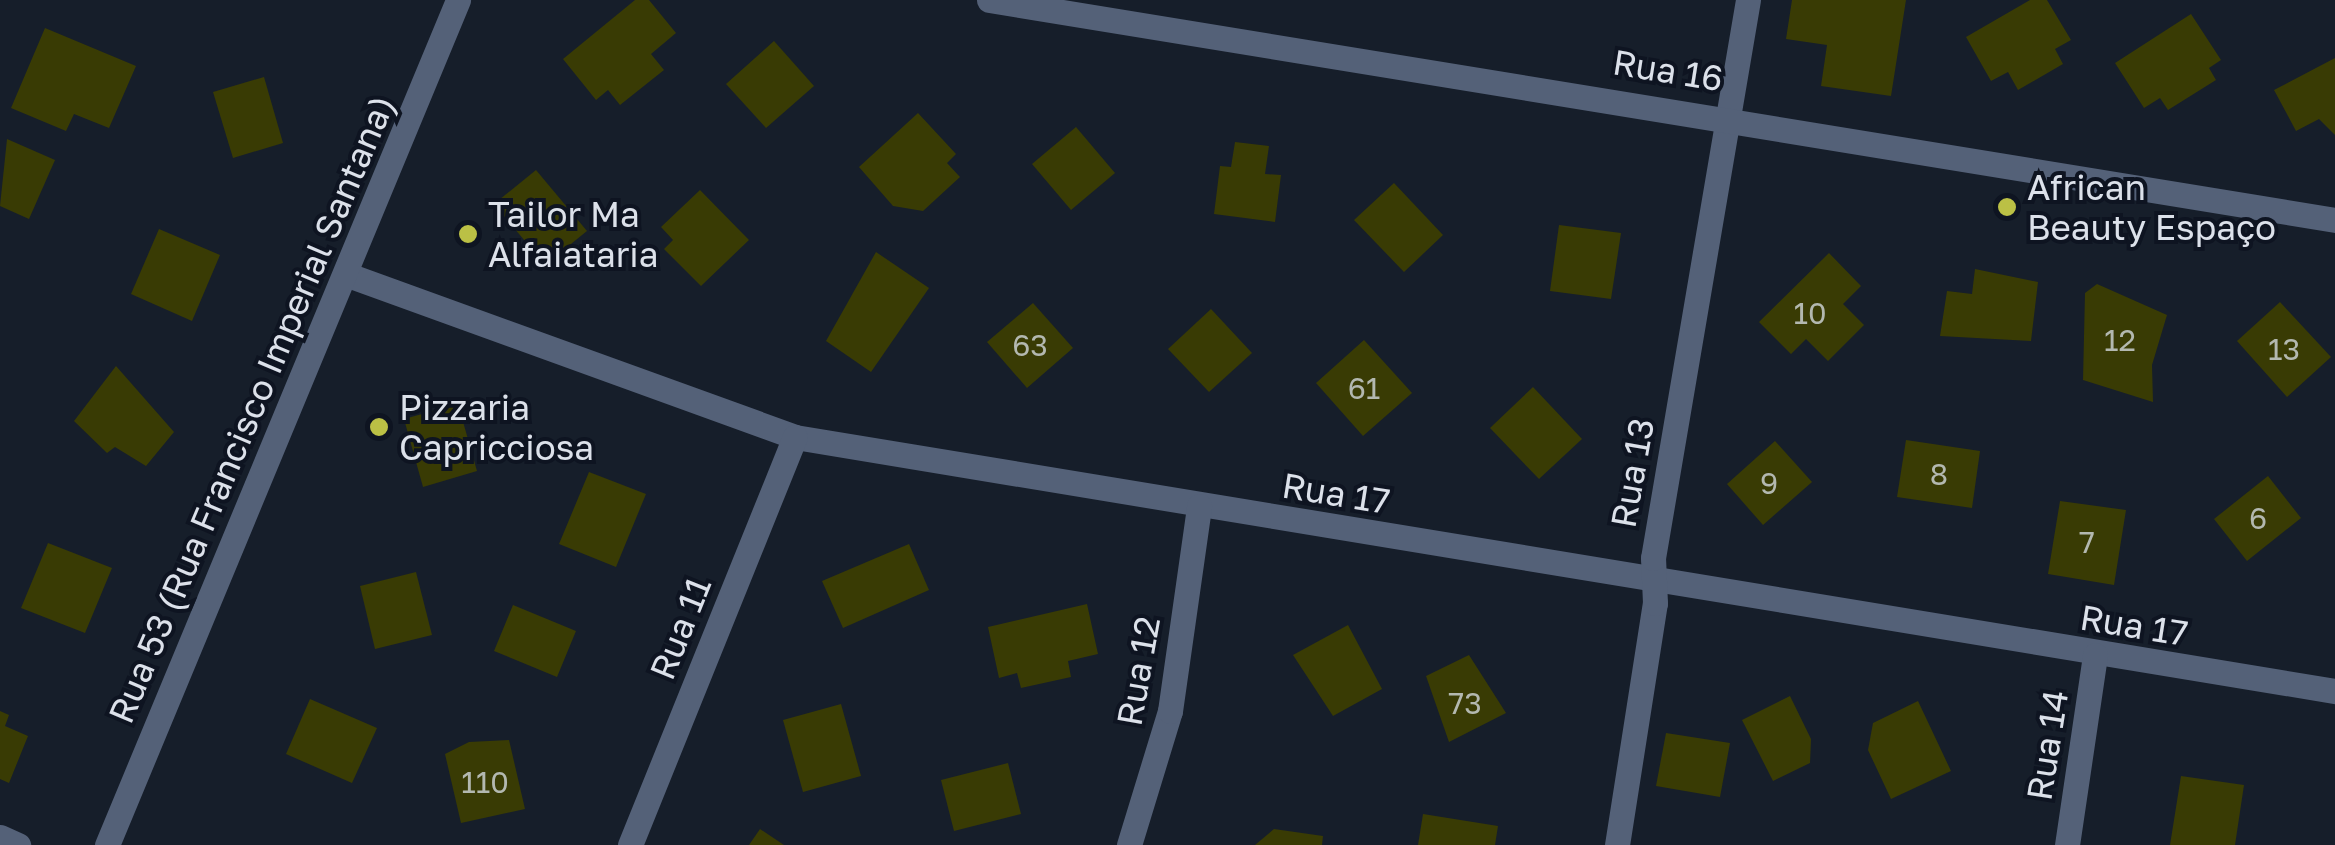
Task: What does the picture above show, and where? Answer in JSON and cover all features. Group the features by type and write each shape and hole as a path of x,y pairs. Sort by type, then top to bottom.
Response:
{"street":[{"name":"Rua 53 (Rua Francisco Imperial Santana)","path":"107,845 348,275 458,0"},
{"name":"Rua 16","path":"990,0 1728,114 2335,220"},
{"name":"Rua 13","path":"1617,845 1654,581 1748,0"},
{"name":"Rua 17","path":"348,275 795,437 2335,692"},
{"name":"Rua 11","path":"630,845 795,437"},
{"name":"Rua 12","path":"1129,845 1170,711 1199,506"},
{"name":"Rua 14","path":"2066,845 2095,655"},
{"path":"0,838 18,845"}],"building":[{"path":"635,0 649,0 676,33 651,54 664,70 620,105 608,90 596,100 563,59"},
{"path":"1792,0 1906,0 1891,96 1821,86 1827,45 1786,39"},
{"path":"2030,0 2047,0 2071,40 2055,49 2063,64 2018,90 2008,72 1991,81 1966,37"},
{"path":"2191,14 2221,60 2209,68 2216,80 2168,110 2160,98 2144,108 2115,63"},
{"path":"45,28 136,66 109,128 74,114 66,131 11,108"},
{"path":"774,41 814,86 766,128 726,84"},
{"path":"2335,58 2335,135 2319,119 2296,131 2274,90"},
{"path":"264,77 283,143 233,158 213,92"},
{"path":"918,113 956,154 947,163 960,177 923,211 893,206 859,167"},
{"path":"1076,127 1115,173 1071,210 1032,164"},
{"path":"7,139 55,160 29,219 0,206"},
{"path":"1235,142 1269,146 1265,174 1281,175 1275,222 1214,214 1220,166 1231,167"},
{"path":"536,170 587,231 545,265 494,204"},
{"path":"1394,183 1443,235 1404,272 1354,220"},
{"path":"700,190 749,240 701,286 664,249 673,240 661,227"},
{"path":"1559,225 1621,233 1611,299 1550,291"},
{"path":"159,229 220,255 192,321 131,294"},
{"path":"876,252 929,288 871,372 826,341"},
{"path":"1829,253 1861,286 1843,304 1864,325 1828,361 1806,339 1791,354 1759,322"},
{"path":"1975,269 2038,282 2031,341 1940,336 1947,291 1972,294"},
{"path":"2097,284 2167,315 2152,365 2153,402 2083,380 2085,293"},
{"path":"2280,302 2331,357 2287,397 2237,341"},
{"path":"1033,303 1073,348 1027,388 987,342"},
{"path":"1211,309 1252,353 1209,392 1168,349"},
{"path":"1364,340 1412,393 1363,436 1316,383"},
{"path":"116,366 174,432 146,466 115,447 107,453 74,421"},
{"path":"1533,387 1582,439 1539,479 1490,428"},
{"path":"458,404 477,471 423,487 404,419"},
{"path":"1906,440 1980,451 1972,508 1897,497"},
{"path":"1775,441 1812,482 1763,525 1727,484"},
{"path":"589,472 646,494 616,567 559,544"},
{"path":"2268,476 2301,518 2247,561 2214,519"},
{"path":"2060,501 2126,510 2114,585 2048,574"},
{"path":"48,543 112,568 85,633 21,608"},
{"path":"909,544 929,590 843,628 822,581"},
{"path":"416,572 432,635 375,649 360,586"},
{"path":"1087,604 1098,654 1068,661 1071,677 1021,688 1017,673 999,678 988,627"},
{"path":"513,605 576,631 557,677 494,651"},
{"path":"1348,625 1382,689 1333,716 1293,655"},
{"path":"1469,655 1506,713 1449,742 1426,676"},
{"path":"1790,696 1811,739 1810,763 1773,781 1742,720"},
{"path":"310,699 377,728 352,783 286,754"},
{"path":"1918,701 1951,771 1891,799 1868,750 1873,723"},
{"path":"841,704 861,776 803,792 783,720"},
{"path":"0,711 9,715 5,726 28,736 9,783 0,779"},
{"path":"1666,733 1730,743 1720,797 1656,786"},
{"path":"509,740 525,809 461,823 445,754 469,742"},
{"path":"1008,763 1021,814 954,831 941,780"},
{"path":"2181,776 2244,785 2235,845 2170,845"},
{"path":"1423,814 1498,826 1495,845 1418,845"},
{"path":"760,829 784,845 749,845"},
{"path":"1274,829 1323,836 1322,845 1255,845"}],"place":[{"name":"African Beauty Espaço","path":"2007,207"},
{"name":"Tailor Ma Alfaiataria","path":"468,234"},
{"name":"Pizzaria Capricciosa","path":"379,427"}]}
